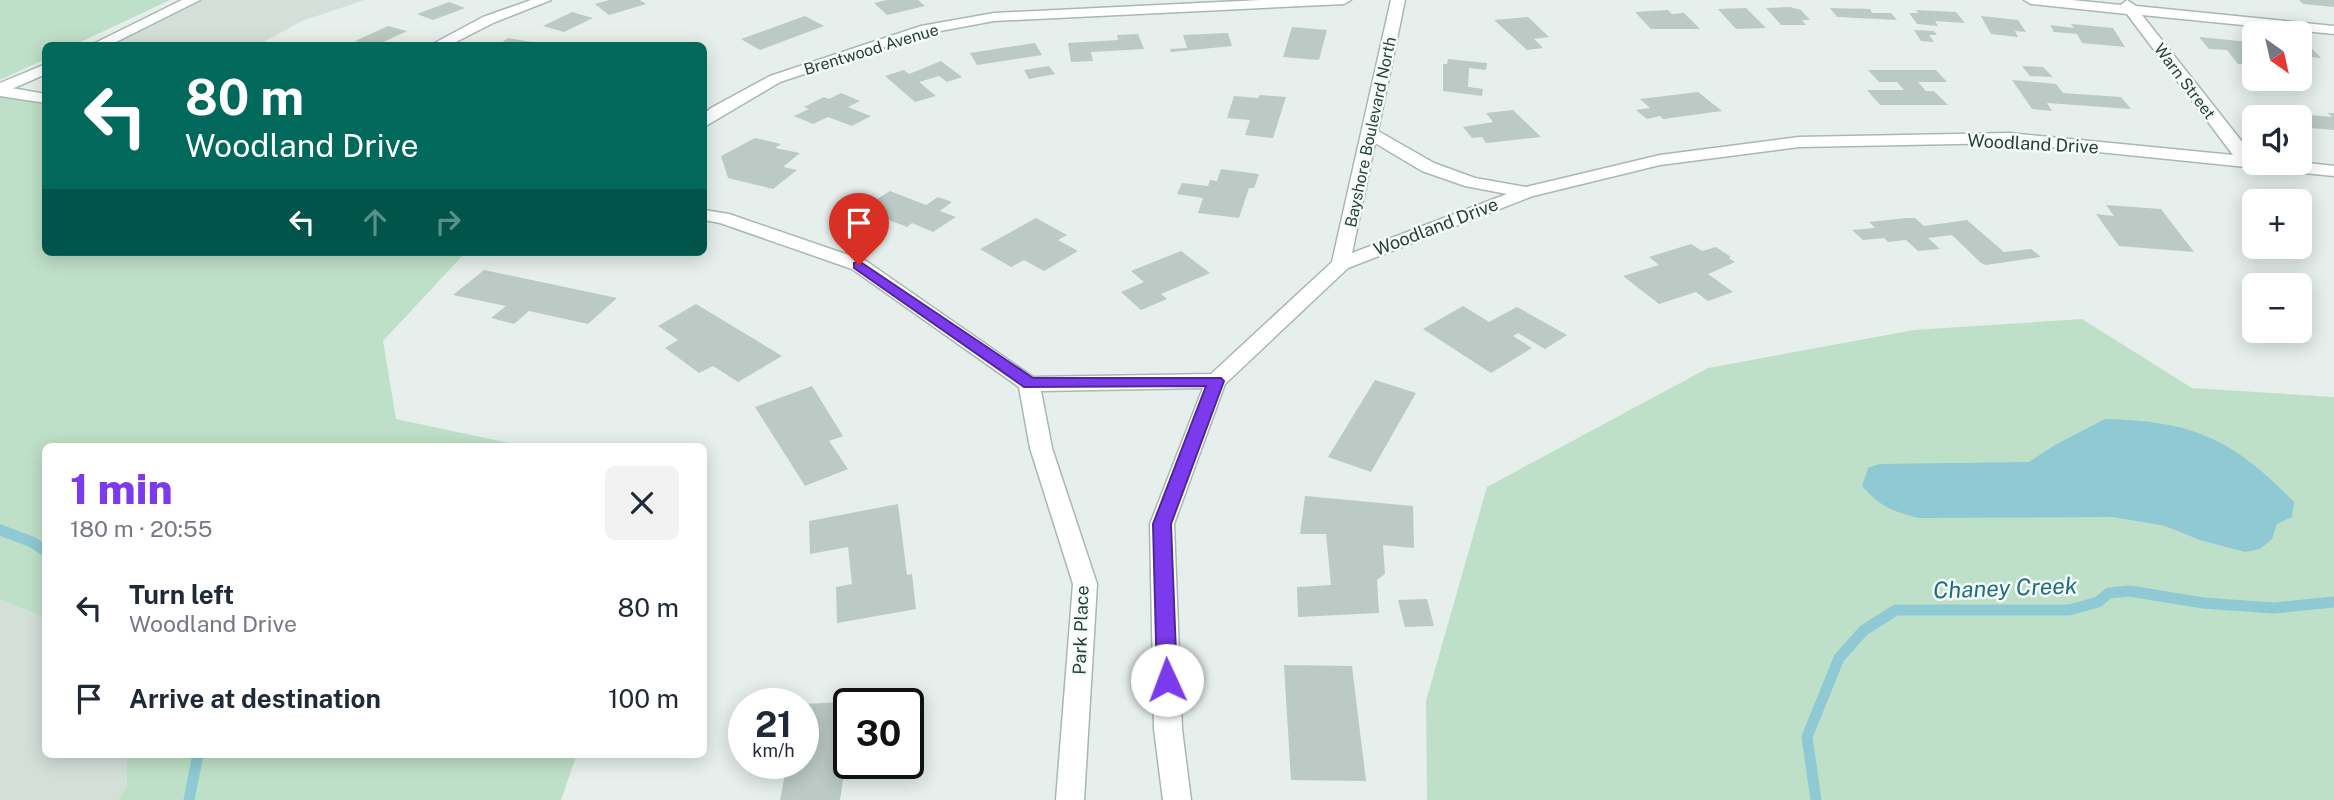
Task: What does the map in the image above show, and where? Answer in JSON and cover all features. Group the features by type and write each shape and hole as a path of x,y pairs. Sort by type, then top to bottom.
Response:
{"street":[{"path":"104,42 193,0"},
{"path":"444,42 488,20 544,0"},
{"name":"Brentwood Avenue","path":"707,118 775,79 920,30 994,17 1344,0"},
{"name":"Bayshore Boulevard North","path":"1341,264 1398,0"},
{"path":"2031,0 2127,5 2334,30"},
{"name":"Warn Street","path":"2127,5 2242,148"},
{"path":"0,90 42,70"},
{"path":"0,90 42,98"},
{"path":"1370,133 1428,167 1471,182 1527,192"},
{"name":"Woodland Drive","path":"1216,381 1341,264 1527,192 1660,160 1799,142 2009,138 2242,161"},
{"name":"Woodland Drive","path":"2312,169 2334,172"},
{"path":"707,215 723,218 859,265 1029,384 1216,381 1162,524 1168,729 1177,800"},
{"name":"Park Place","path":"1029,384 1041,448 1085,584 1070,800"}],"shaded area":[{"path":"193,0 365,0 302,21 264,42 104,42"},
{"path":"0,599 42,617 42,758 126,758 127,787 118,800 0,800"}],"green space":[{"path":"0,0 170,0 80,42 42,42 42,60 0,80"},
{"path":"0,91 42,98 42,256 462,256 383,341 396,419 509,443 42,443 42,617 0,599"},
{"path":"2082,319 2192,388 2334,397 2334,800 1427,800 1426,701 1487,487 1708,368 1914,330"},
{"path":"126,758 576,758 561,800 118,800 127,787"}],"water":[{"path":"2105,419 2163,424 2210,438 2231,449 2272,480 2294,502 2292,517 2277,524 2272,539 2260,549 2245,552 2200,540 2165,526 2113,517 1918,518 1887,507 1862,486 1868,468 1879,464 2029,462"}],"building":[{"path":"609,0 640,0 646,4 609,15 595,4"},
{"path":"887,0 918,0 925,6 887,15 874,3"},
{"path":"2299,0 2334,0 2334,7 2303,4"},
{"path":"449,2 465,8 433,20 417,14"},
{"path":"1790,7 1801,10 1810,20 1802,20 1806,25 1781,25 1766,8"},
{"path":"1746,8 1766,28 1736,29 1718,9"},
{"path":"1830,8 1870,9 1872,13 1891,13 1897,20 1837,17"},
{"path":"1668,10 1672,14 1684,13 1700,29 1651,29 1635,12"},
{"path":"1916,10 1956,12 1965,23 1935,21 1938,26 1917,24 1909,13 1919,13"},
{"path":"572,12 593,18 564,32 543,26"},
{"path":"805,16 824,26 760,50 741,39"},
{"path":"1981,16 2018,20 2026,32 2015,31 2018,37 1991,34"},
{"path":"1528,17 1549,37 1534,39 1543,48 1527,50 1494,20"},
{"path":"2071,24 2113,28 2125,47 2082,43 2077,34 2054,32 2050,25 2074,28"},
{"path":"388,26 407,31 384,42 355,41"},
{"path":"1292,27 1327,30 1319,60 1283,57"},
{"path":"1914,30 1934,31 1937,35 1929,35 1934,42 1921,41"},
{"path":"1228,33 1232,46 1171,52 1170,49 1187,48 1183,35"},
{"path":"1138,34 1144,49 1091,52 1093,61 1071,62 1068,43 1118,40 1117,35"},
{"path":"2199,37 2242,41 2242,64 2238,64 2227,50 2209,49"},
{"path":"508,38 532,42 502,42"},
{"path":"1035,43 1042,55 977,65 970,53"},
{"path":"2312,49 2321,58 2312,57"},
{"path":"1448,59 1487,63 1486,70 1469,68 1468,87 1483,89 1482,96 1443,91 1443,64 1447,64"},
{"path":"941,61 962,77 947,82 939,76 919,82 936,96 915,102 885,76 904,70 909,74"},
{"path":"1049,66 1055,74 1029,79 1024,70"},
{"path":"2022,66 2043,67 2053,77 2030,76"},
{"path":"1868,70 1936,70 1947,82 1918,82 1926,91 1934,91 1948,105 1880,105 1867,90 1904,90 1897,82 1879,82"},
{"path":"2012,80 2056,84 2063,93 2121,97 2131,109 2047,103 2052,111 2032,109"},
{"path":"1698,92 1722,111 1647,119 1636,110 1650,108 1640,99"},
{"path":"841,93 860,101 848,107 871,116 852,126 828,117 813,124 794,116 809,109 804,107 824,97 829,99"},
{"path":"1260,95 1286,97 1273,138 1245,135 1250,120 1227,118 1234,96 1258,98"},
{"path":"1513,110 1541,137 1486,143 1482,137 1472,138 1463,127 1493,122 1486,113"},
{"path":"2328,113 2334,113 2334,130 2312,128 2312,115 2332,117"},
{"path":"755,138 781,144 775,148 800,153 783,167 797,170 773,189 728,178 721,156"},
{"path":"1221,169 1259,174 1254,188 1249,188 1239,218 1198,213 1203,198 1177,194 1182,183 1208,186 1210,180 1217,181"},
{"path":"890,191 926,205 938,197 952,202 940,211 956,217 933,232 912,223 907,227 881,217 886,213 868,205"},
{"path":"2106,205 2161,209 2194,252 2119,246 2096,214 2114,216"},
{"path":"1036,218 1067,235 1058,240 1078,251 1044,271 1024,260 1011,267 980,249"},
{"path":"1915,218 1924,226 1967,220 2004,252 2031,249 2041,257 1986,265 1952,235 1928,238 1940,249 1918,251 1906,240 1863,240 1852,230 1875,228 1869,222"},
{"path":"1691,244 1702,251 1716,247 1731,257 1729,258 1735,262 1708,274 1733,292 1708,301 1696,292 1659,304 1623,276 1659,265 1649,257"},
{"path":"1181,251 1210,273 1161,294 1167,299 1141,310 1121,292 1144,282 1131,271"},
{"path":"484,270 617,298 588,324 529,311 514,324 491,318 506,306 453,295"},
{"path":"696,304 782,356 738,382 713,366 699,373 665,348 678,340 658,326"},
{"path":"1463,306 1489,322 1517,307 1567,335 1545,349 1518,333 1513,336 1532,348 1491,373 1423,329"},
{"path":"1375,380 1416,393 1371,472 1328,457"},
{"path":"812,386 843,436 829,441 848,469 805,486 755,407"},
{"path":"1305,496 1413,506 1414,548 1383,545 1385,574 1377,580 1379,613 1298,617 1297,587 1331,585 1326,534 1300,534"},
{"path":"898,504 907,575 912,574 916,609 837,623 836,587 852,584 848,547 810,554 809,521"},
{"path":"1427,599 1434,626 1405,627 1398,600"},
{"path":"1284,665 1352,666 1366,781 1291,780"},
{"path":"833,702 833,779 843,779 840,800 780,800 784,779 819,779 819,703"}],"waterway":[{"path":"0,530 42,548"},
{"name":"Chaney Creek","path":"1816,800 1807,737 1839,658 1864,630 1896,610 2069,610 2098,602 2109,593 2130,591 2203,603 2274,608 2334,602"},
{"path":"189,800 197,758"}],"route":[{"path":"859,265 1029,384 1216,381 1162,524 1167,680"}]}
